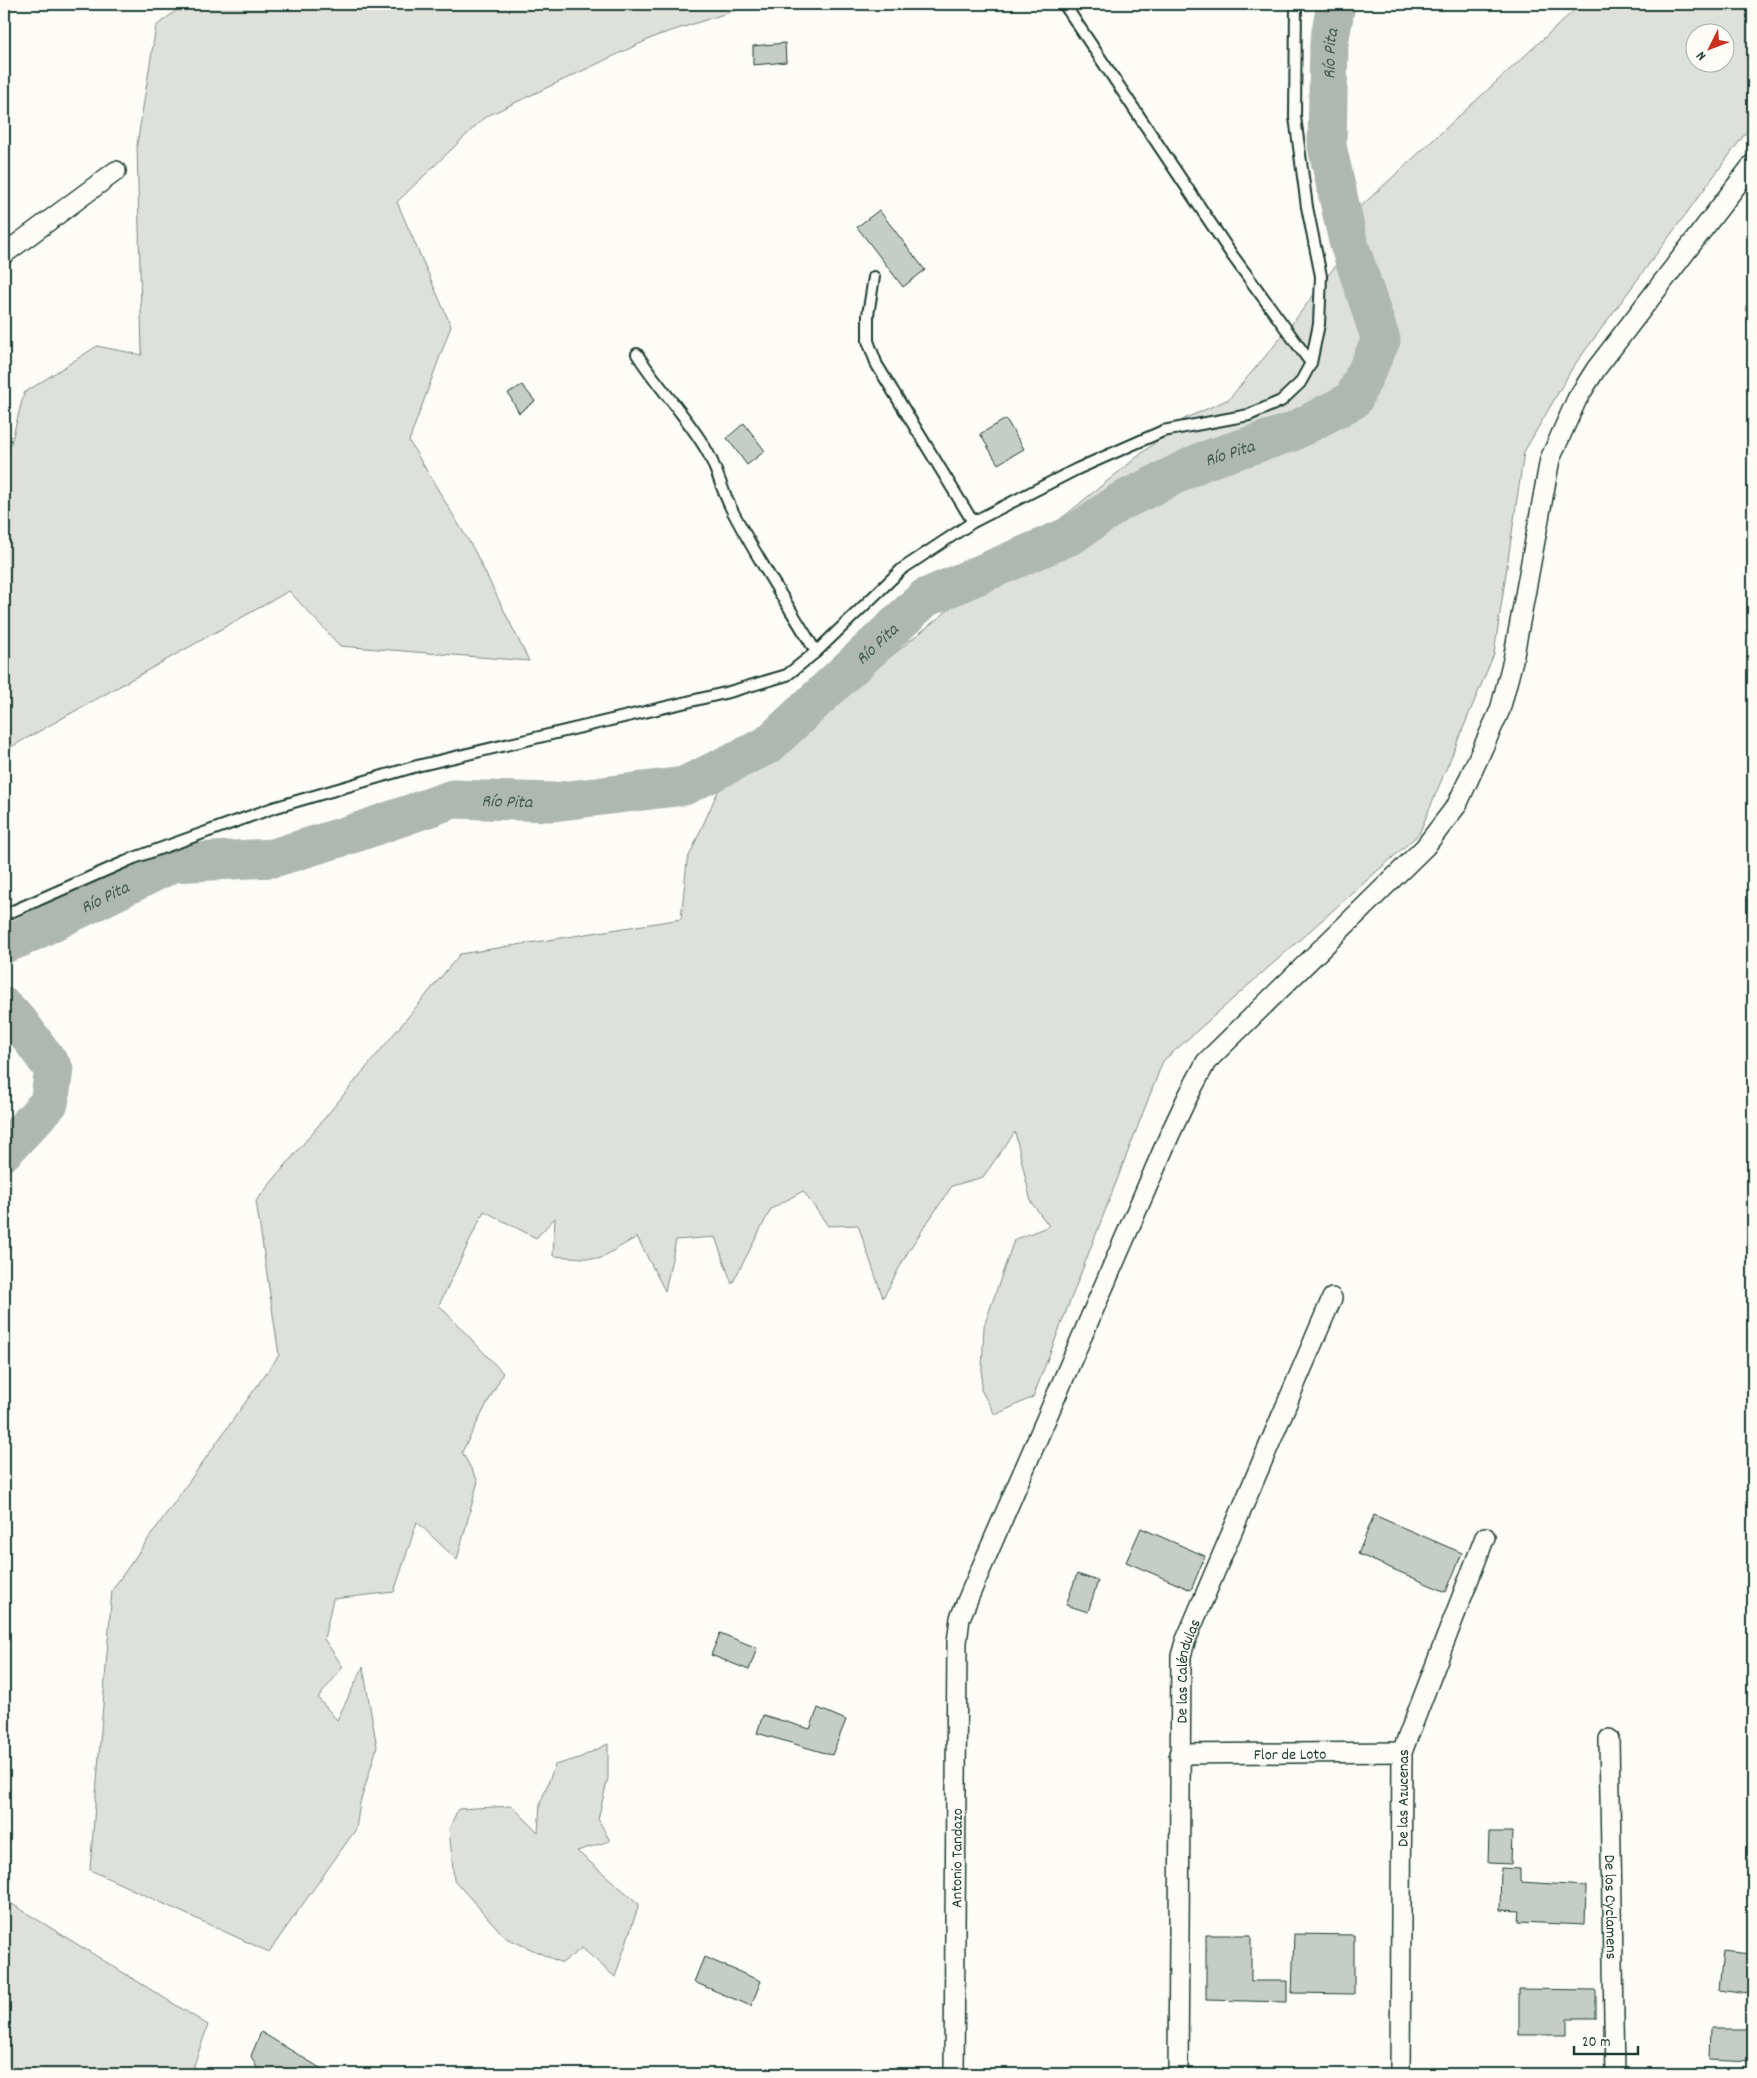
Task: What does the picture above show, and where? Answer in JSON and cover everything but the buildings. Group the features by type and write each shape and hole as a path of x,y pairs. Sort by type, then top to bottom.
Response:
{"street":[{"name":"Antonio Tandazo","path":"954,2074 957,1642 960,1618 970,1594 1186,1098 1206,1062 1425,847 1457,805 1500,710 1513,660 1550,459 1577,399 1596,369 1753,164"},
{"path":"4,254 116,171"},
{"name":"De las Caléndulas","path":"1178,2074 1179,1754 1182,1649 1332,1298"},
{"name":"De las Azucenas","path":"1400,2074 1402,1752 1485,1536"},
{"name":"De los Cyclamens","path":"1609,1740 1615,2074"},
{"name":"Flor de Loto","path":"1179,1754 1402,1752"}],"lane":[{"path":"1064,4 1232,255 1310,363"},
{"path":"4,915 134,858 273,808 417,766 729,692 787,675 816,652 902,568 973,522 1077,469 1163,431 1248,415 1281,401 1300,383 1310,363 1319,324 1321,276 1307,207 1295,117 1296,4"},
{"path":"874,277 868,315 868,341 877,365 973,522"},
{"path":"638,354 650,374 705,447 712,460 724,496 746,537 816,652"}],"shaded area":[{"path":"185,4 755,4 656,36 485,117 397,202 451,326 409,441 474,550 529,661 340,646 289,591 11,747 4,747 4,470 24,393 97,346 142,355 137,145 156,26"},
{"path":"1581,4 1753,4 1753,123 1573,367 1524,452 1494,654 1419,834 1163,1061 1033,1397 995,1415 981,1390 984,1326 1014,1240 1049,1226 1031,1202 1015,1132 983,1177 952,1186 909,1250 883,1298 858,1225 828,1226 803,1191 771,1209 732,1284 715,1237 676,1240 665,1291 637,1237 599,1259 553,1256 555,1218 536,1238 484,1211 439,1305 503,1373 462,1452 478,1481 457,1560 417,1522 394,1592 333,1599 324,1639 343,1667 318,1698 337,1720 363,1667 377,1747 360,1803 356,1829 269,1952 90,1870 112,1590 279,1355 256,1201 460,954 681,919 687,861 718,791 779,747 1184,419 1229,399 1285,333 1345,253 1358,209"},
{"path":"608,1744 608,1778 598,1819 610,1841 577,1851 639,1904 615,1977 582,1948 562,1963 506,1938 454,1880 449,1829 458,1809 512,1806 538,1832 540,1804 555,1765 579,1758"},
{"path":"4,1899 208,2025 191,2074 4,2074"}],"waterway":[{"name":"Río Pita","path":"4,944 20,938 173,863 273,858 355,833 453,799 553,802 684,786 768,745 925,598 1072,535 1120,502 1203,461 1292,432 1353,400 1381,340 1348,241 1327,146 1329,43 1336,4"},
{"name":"Río Pita","path":"4,1007 19,1022 54,1070 49,1103 4,1151"}]}
